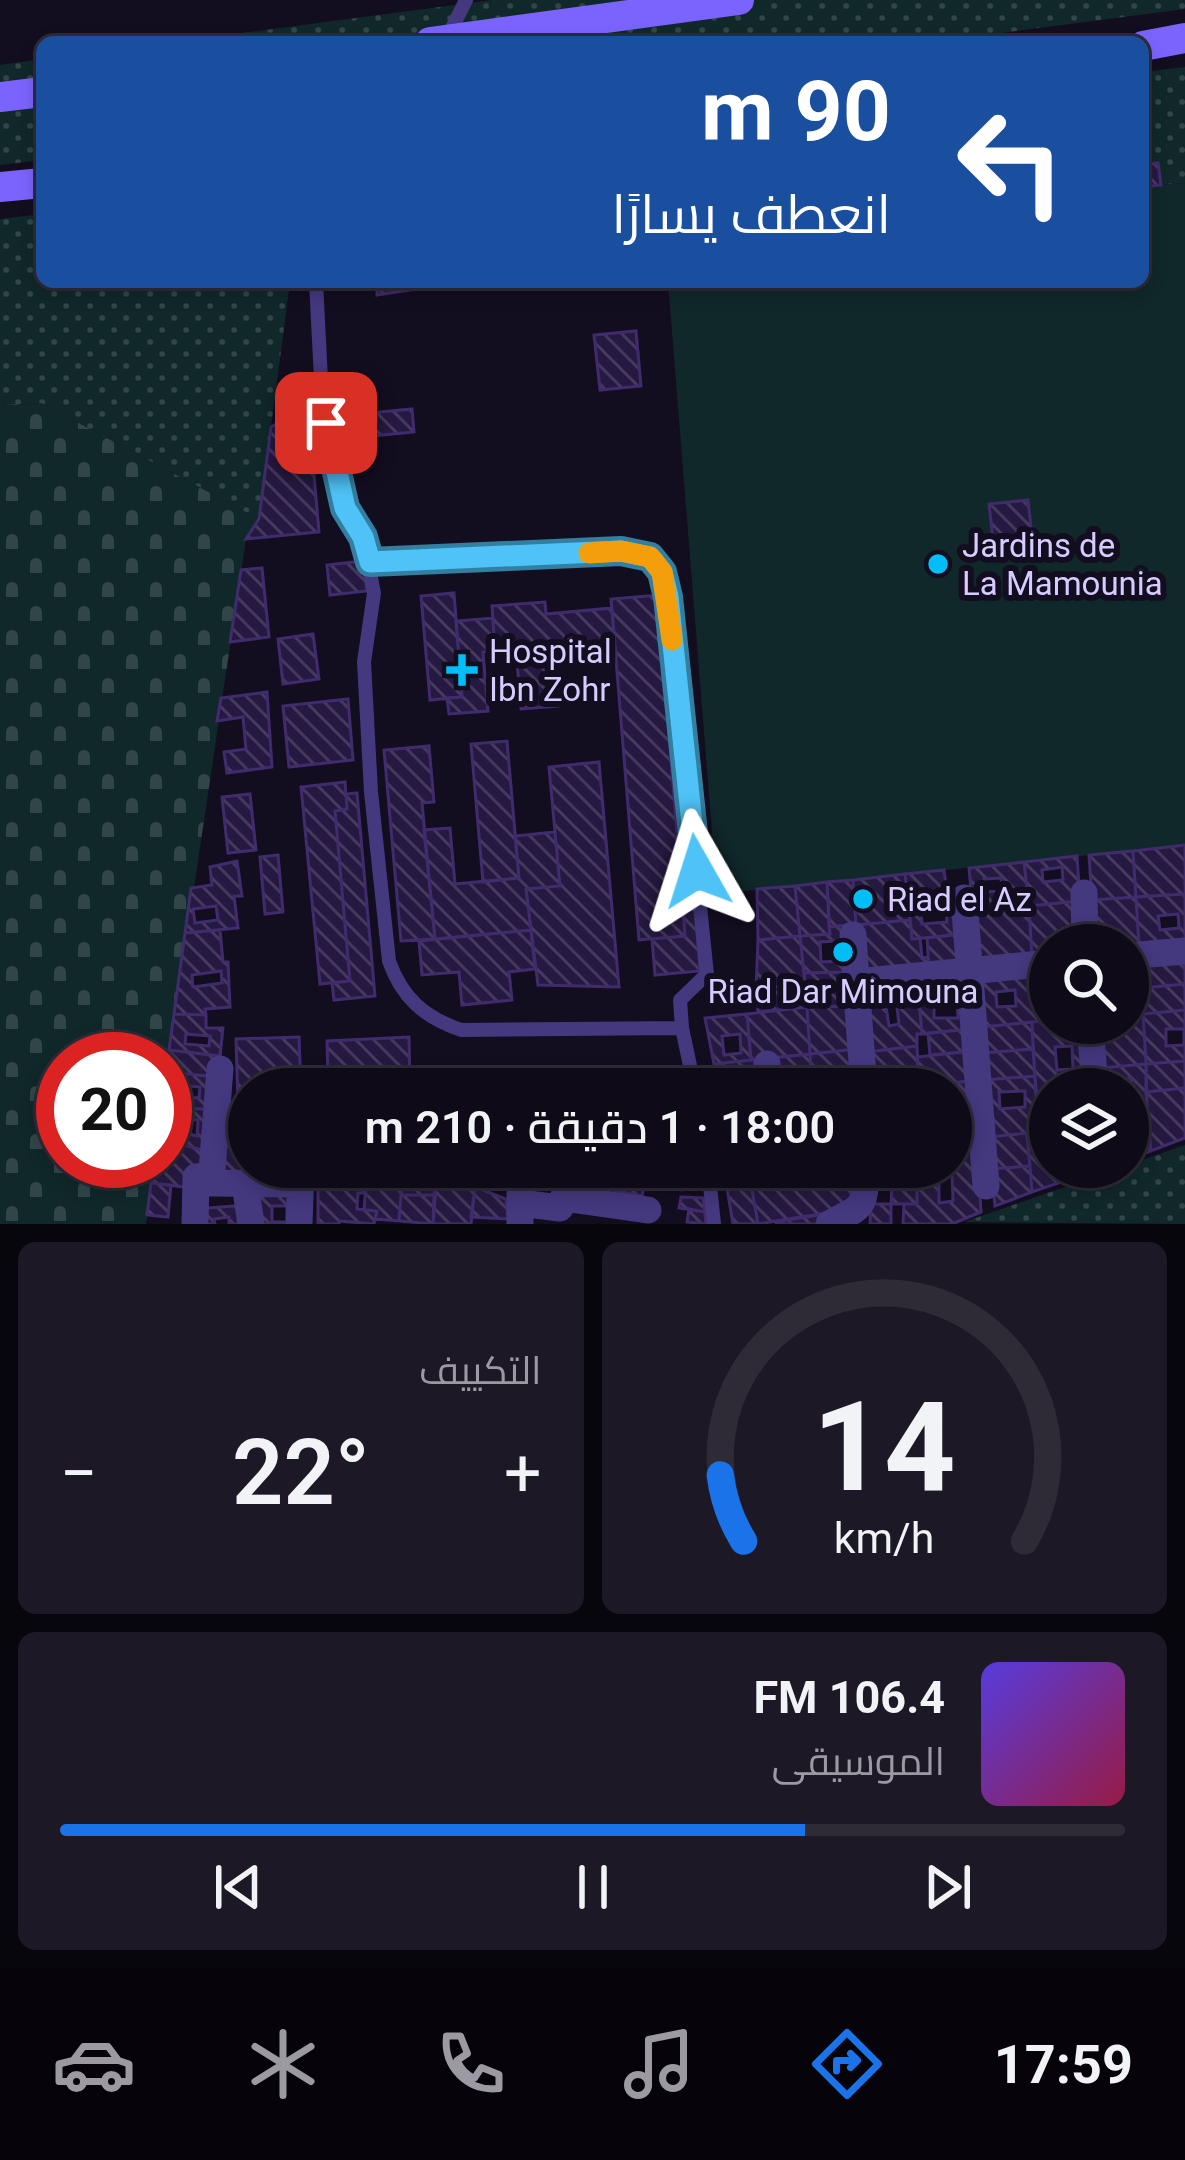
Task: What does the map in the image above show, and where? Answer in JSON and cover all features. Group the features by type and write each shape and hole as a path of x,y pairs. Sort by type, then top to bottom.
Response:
{"main road":[{"path":"468,36 657,5 739,0"},
{"path":"1149,45 1185,38"},
{"path":"0,97 36,93"},
{"path":"0,188 36,185"}],"street":[{"path":"1084,893 1085,924"},
{"path":"964,898 986,1186"},
{"path":"853,935 862,1068"},
{"path":"1149,954 1185,950"},
{"path":"856,982 1029,965"},
{"path":"220,1069 211,1183 228,1184"},
{"path":"195,1224 196,1177 212,1176"},
{"path":"246,1188 251,1224"},
{"path":"299,1224 300,1188"},
{"path":"829,1224 850,1217 863,1202 864,1188"},
{"path":"520,1214 560,1208 562,1198 648,1210"}],"lane":[{"path":"441,36 466,0"},
{"path":"316,288 322,398 345,508 363,537 374,593 364,662 371,792 389,961 397,983 436,1022 461,1030 682,1028"},
{"path":"370,562 621,551 650,557 662,572 707,974 680,1000 691,1068"},
{"path":"710,1188 714,1224"}],"green space":[{"path":"492,0 1185,0 1185,9 978,36 219,36"},
{"path":"36,60 36,161 0,165 0,65"},
{"path":"1185,67 1185,183 1161,185 1158,164 1149,165 1149,71"},
{"name":"Jardins de La Mamounia","path":"1185,183 1185,845 717,894 668,288 1149,288 1149,186"},
{"path":"36,215 36,288 289,288 259,519 41,403 0,405 0,219"},
{"path":"41,403 259,519 246,539 172,1032 36,1032 36,1188 151,1188 146,1224 0,1224 0,405"},
{"path":"1185,1145 1185,1224 964,1222 1062,1188 1149,1188 1149,1158"}],"building":[{"path":"1158,163 1161,185 1149,186 1149,164"},
{"path":"377,288 422,288 377,295"},
{"path":"636,331 641,386 600,390 594,335"},
{"path":"308,406 319,532 246,539 259,519 271,427"},
{"path":"412,409 414,432 371,436 369,413"},
{"path":"1028,500 1032,536 993,540 989,504"},
{"path":"363,561 367,591 330,595 327,565"},
{"path":"262,568 269,637 230,642 241,570"},
{"path":"454,593 462,697 430,700 421,596"},
{"path":"658,595 685,936 639,940 611,599"},
{"path":"545,602 546,614 612,608 616,658 555,663 558,706 521,709 516,649 495,651 492,606"},
{"path":"493,618 495,651 483,652 488,711 449,714 447,698 462,697 456,621"},
{"path":"313,634 319,679 283,684 278,639"},
{"path":"267,692 272,767 227,773 224,752 246,749 243,717 217,721 221,698"},
{"path":"348,699 353,760 289,767 283,706"},
{"path":"507,741 519,878 483,882 471,744"},
{"path":"429,746 434,802 422,803 435,939 401,941 384,750"},
{"path":"599,762 619,987 538,985 526,889 560,886 549,767"},
{"path":"345,782 347,809 335,811 350,981 320,984 301,787"},
{"path":"357,793 375,996 334,1000 332,983 350,981 335,811 347,809 346,794"},
{"path":"250,794 256,850 228,853 222,797"},
{"path":"450,828 455,884 519,878 515,836 555,832 560,886 526,889 531,930 435,939 424,830"},
{"path":"689,831 700,971 655,975 652,939 685,936 678,833"},
{"path":"1185,845 1185,894 1136,897 1133,851"},
{"path":"1133,851 1136,897 1092,900 1089,855"},
{"path":"278,855 283,912 265,914 260,857"},
{"path":"1077,856 1080,901 1029,906 1024,862","holes":["1062,867 1063,880 1043,882 1042,870"]},
{"path":"237,861 242,896 234,896 238,928 185,933 191,888 212,885 210,867","holes":["216,906 218,920 195,923 193,909"]},
{"path":"1024,862 1029,906 973,912 969,868","holes":["1001,878 1002,891 985,892 984,879"]},
{"path":"944,870 947,893 908,898 905,874"},
{"path":"905,874 910,920 856,925 853,880"},
{"path":"853,880 856,925 829,927 827,882"},
{"path":"827,882 830,934 800,936 795,886"},
{"path":"795,886 800,936 758,940 757,889"},
{"path":"959,892 964,934 912,939 908,898","holes":["946,909 947,922 922,924 921,912"]},
{"path":"1185,894 1185,940 1149,945 1149,924 1138,924 1136,897","holes":["1178,914 1179,928 1160,930 1158,916"]},
{"path":"1136,897 1138,924 1093,924 1092,900"},
{"path":"1080,901 1082,924 1030,924 1029,906"},
{"path":"1029,906 1029,958 977,963 973,912"},
{"path":"910,920 912,939 920,938 922,958 928,957 929,969 861,975 856,925"},
{"path":"847,925 851,972 804,973 800,936 830,934 829,927","holes":["837,941 838,961 821,962 820,942"]},
{"path":"220,930 223,962 228,962 230,1007 205,1009 206,1015 174,1014 185,933","holes":["221,971 222,983 193,987 192,975"]},
{"path":"531,930 535,969 509,972 512,1000 462,1005 459,972 422,975 419,941"},
{"path":"957,934 961,965 929,969 927,938"},
{"path":"800,936 805,984 756,989 758,940"},
{"path":"1185,951 1185,984 1149,987 1149,955"},
{"path":"1029,968 1029,1022 982,1027 978,974","holes":["1015,990 1016,1006 997,1007 996,992"]},
{"path":"851,972 853,1006 807,1007 804,973"},
{"path":"966,974 970,1029 922,1034 917,979","holes":["957,990 958,1018 934,1018 934,991"]},
{"path":"917,979 922,1034 917,1034 917,1046 867,1052 861,986","holes":["896,999 899,1024 889,1026 885,1000"]},
{"path":"805,984 807,1007 758,1012 756,989"},
{"path":"1185,984 1185,1010 1149,1013 1149,987"},
{"path":"853,1006 857,1049 810,1054 807,1007"},
{"path":"807,1007 810,1054 751,1060 747,1014"},
{"path":"1185,1010 1185,1061 1146,1064 1149,1013","holes":["1166,1029 1184,1029 1184,1045 1166,1046"]},
{"path":"174,1014 206,1015 206,1028 223,1028 220,1056 192,1053 192,1045 209,1046 210,1036 172,1032"},
{"path":"747,1014 751,1060 714,1064 705,1018","holes":["740,1034 741,1053 724,1055 722,1036"]},
{"path":"1029,1022 1033,1049 983,1053 982,1027"},
{"path":"970,1029 972,1051 930,1055 928,1033"},
{"path":"299,1037 300,1068 237,1068 236,1039"},
{"path":"409,1037 410,1068 328,1068 327,1041"},
{"path":"1033,1044 1087,1044 1089,1068 1073,1068 1072,1046 1055,1047 1057,1068 1034,1068"},
{"path":"1099,1044 1145,1044 1146,1064 1101,1068"},
{"path":"917,1046 918,1068 868,1068 867,1052"},
{"path":"857,1049 859,1068 811,1068 810,1054"},
{"path":"1033,1049 1034,1068 1029,1068 1029,1076 985,1080 983,1053"},
{"path":"972,1051 974,1080 972,1068 918,1068 917,1057"},
{"path":"192,1053 220,1056 217,1077 192,1074"},
{"path":"810,1054 811,1068 773,1068 772,1058"},
{"path":"760,1059 761,1068 714,1068 714,1064"},
{"path":"1185,1061 1185,1088 1149,1092 1146,1064"},
{"path":"1146,1064 1146,1068 1101,1068"},
{"path":"192,1074 217,1077 214,1110 192,1108 192,1097 199,1098 200,1087 192,1086"},
{"path":"1029,1076 1029,1133 989,1137 985,1080","holes":["1025,1091 1025,1107 1000,1109 999,1092"]},
{"path":"1185,1088 1185,1138 1151,1151 1149,1127 1149,1092"},
{"path":"192,1108 214,1110 210,1152 192,1147 198,1120 192,1120"},
{"path":"972,1110 977,1147 972,1148"},
{"path":"228,1114 228,1143 220,1143"},
{"path":"1027,1133 1029,1166 991,1169 989,1137"},
{"path":"220,1143 228,1143 228,1180 216,1180"},
{"path":"192,1147 210,1152 192,1186"},
{"path":"977,1147 981,1212 952,1224 903,1224 904,1204 917,1204 917,1188 939,1188 939,1203 953,1201 953,1188 972,1188 972,1148"},
{"path":"1029,1166 1032,1192 995,1206 991,1169"},
{"path":"150,1188 171,1188 168,1217 147,1215"},
{"path":"249,1188 291,1194 292,1224 258,1224","holes":["272,1206 287,1206 287,1222 272,1222"]},
{"path":"318,1188 365,1188 365,1193 358,1193 357,1209 377,1211 374,1224 318,1224"},
{"path":"366,1188 402,1188 399,1221 375,1219 377,1211 364,1210"},
{"path":"402,1188 435,1188 434,1195 401,1195"},
{"path":"436,1188 475,1188 471,1224 433,1224"},
{"path":"475,1188 506,1199 508,1219 471,1217"},
{"path":"613,1188 644,1188 642,1196"},
{"path":"727,1188 752,1188 758,1224 733,1224"},
{"path":"752,1188 854,1188 851,1209 758,1224"},
{"path":"892,1188 917,1188 917,1204 891,1204"},
{"path":"401,1195 434,1195 433,1224 399,1221"},
{"path":"681,1197 703,1198 705,1212 679,1208"},
{"path":"871,1204 891,1204 891,1224 870,1224"},
{"path":"245,1205 248,1224 229,1224 229,1217 214,1219 215,1224 198,1224 198,1209"},
{"path":"689,1209 705,1212 706,1224 687,1222"},
{"path":"818,1215 820,1224 776,1224 776,1222"}],"slow traffic":[{"path":"589,553 621,551 650,557 662,572 672,640"}],"place":[{"name":"Jardins de La Mamounia","path":"938,564"},
{"name":"Hospital Ibn Zohr","path":"462,670"},
{"name":"Riad el Az","path":"863,899"},
{"name":"Riad Dar Mimouna","path":"843,952"}],"route":[{"path":"326,423 345,508 363,537 370,562 621,551 650,557 662,572 668,597 697,871"}]}
